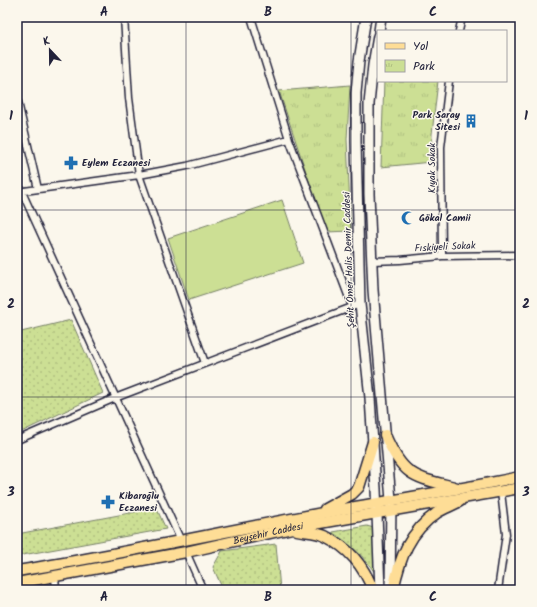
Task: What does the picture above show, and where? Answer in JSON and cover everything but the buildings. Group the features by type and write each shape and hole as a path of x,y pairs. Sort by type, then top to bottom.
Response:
{"main road":[{"name":"Şehit Ömer Halis Demir Caddesi","path":"366,17 359,61 356,93 356,305 373,442 378,514 380,590"},
{"path":"379,30 381,17"},
{"path":"377,42 369,104 369,194 372,261 391,500 392,590"},
{"path":"385,435 393,454 410,472 418,477 465,493"},
{"path":"320,514 352,494 359,487 373,442"},
{"name":"Beyşehir Caddesi","path":"17,583 186,552 292,528 378,514 465,493 520,477"},
{"name":"Beyşehir Caddesi","path":"17,571 391,500 465,493 501,492 520,488"},
{"path":"392,590 399,565 409,540 423,524 465,493"},
{"path":"292,528 324,536 348,551 357,560 373,590"}],"street":[{"path":"124,17 129,98 139,175 205,363"},
{"path":"17,440 115,398 356,305 289,139 251,17"},
{"path":"459,30 462,17"},
{"name":"Kıyak Sokak","path":"442,256 441,147 449,82"},
{"path":"17,98 38,189"},
{"path":"181,541 19,192 139,175 187,166 289,139"},
{"name":"Fıskiyeli Sokak","path":"372,261 442,256 520,255"},
{"path":"498,590 506,534 501,492"},
{"path":"186,552 203,590"},
{"path":"55,576 56,590"}],"green space":[{"path":"384,82 438,82 432,134 431,162 381,167"},
{"path":"350,85 347,139 351,231 326,232 279,91"},
{"path":"282,200 303,263 189,300 168,238"},
{"path":"71,320 103,393 17,434 17,333"},
{"path":"155,505 166,529 17,556 17,534 135,512"},
{"path":"367,526 377,529 375,573 356,551 345,542 332,535 333,532"},
{"path":"276,544 280,590 223,590 213,567 222,551"}],"place":[{"name":"Park Saray Sitesi","path":"471,121"},
{"name":"Eylem Eczanesi","path":"71,163"},
{"name":"Gökal Camii","path":"408,218"},
{"name":"Kibaroğlu Eczanesi","path":"108,502"}]}
